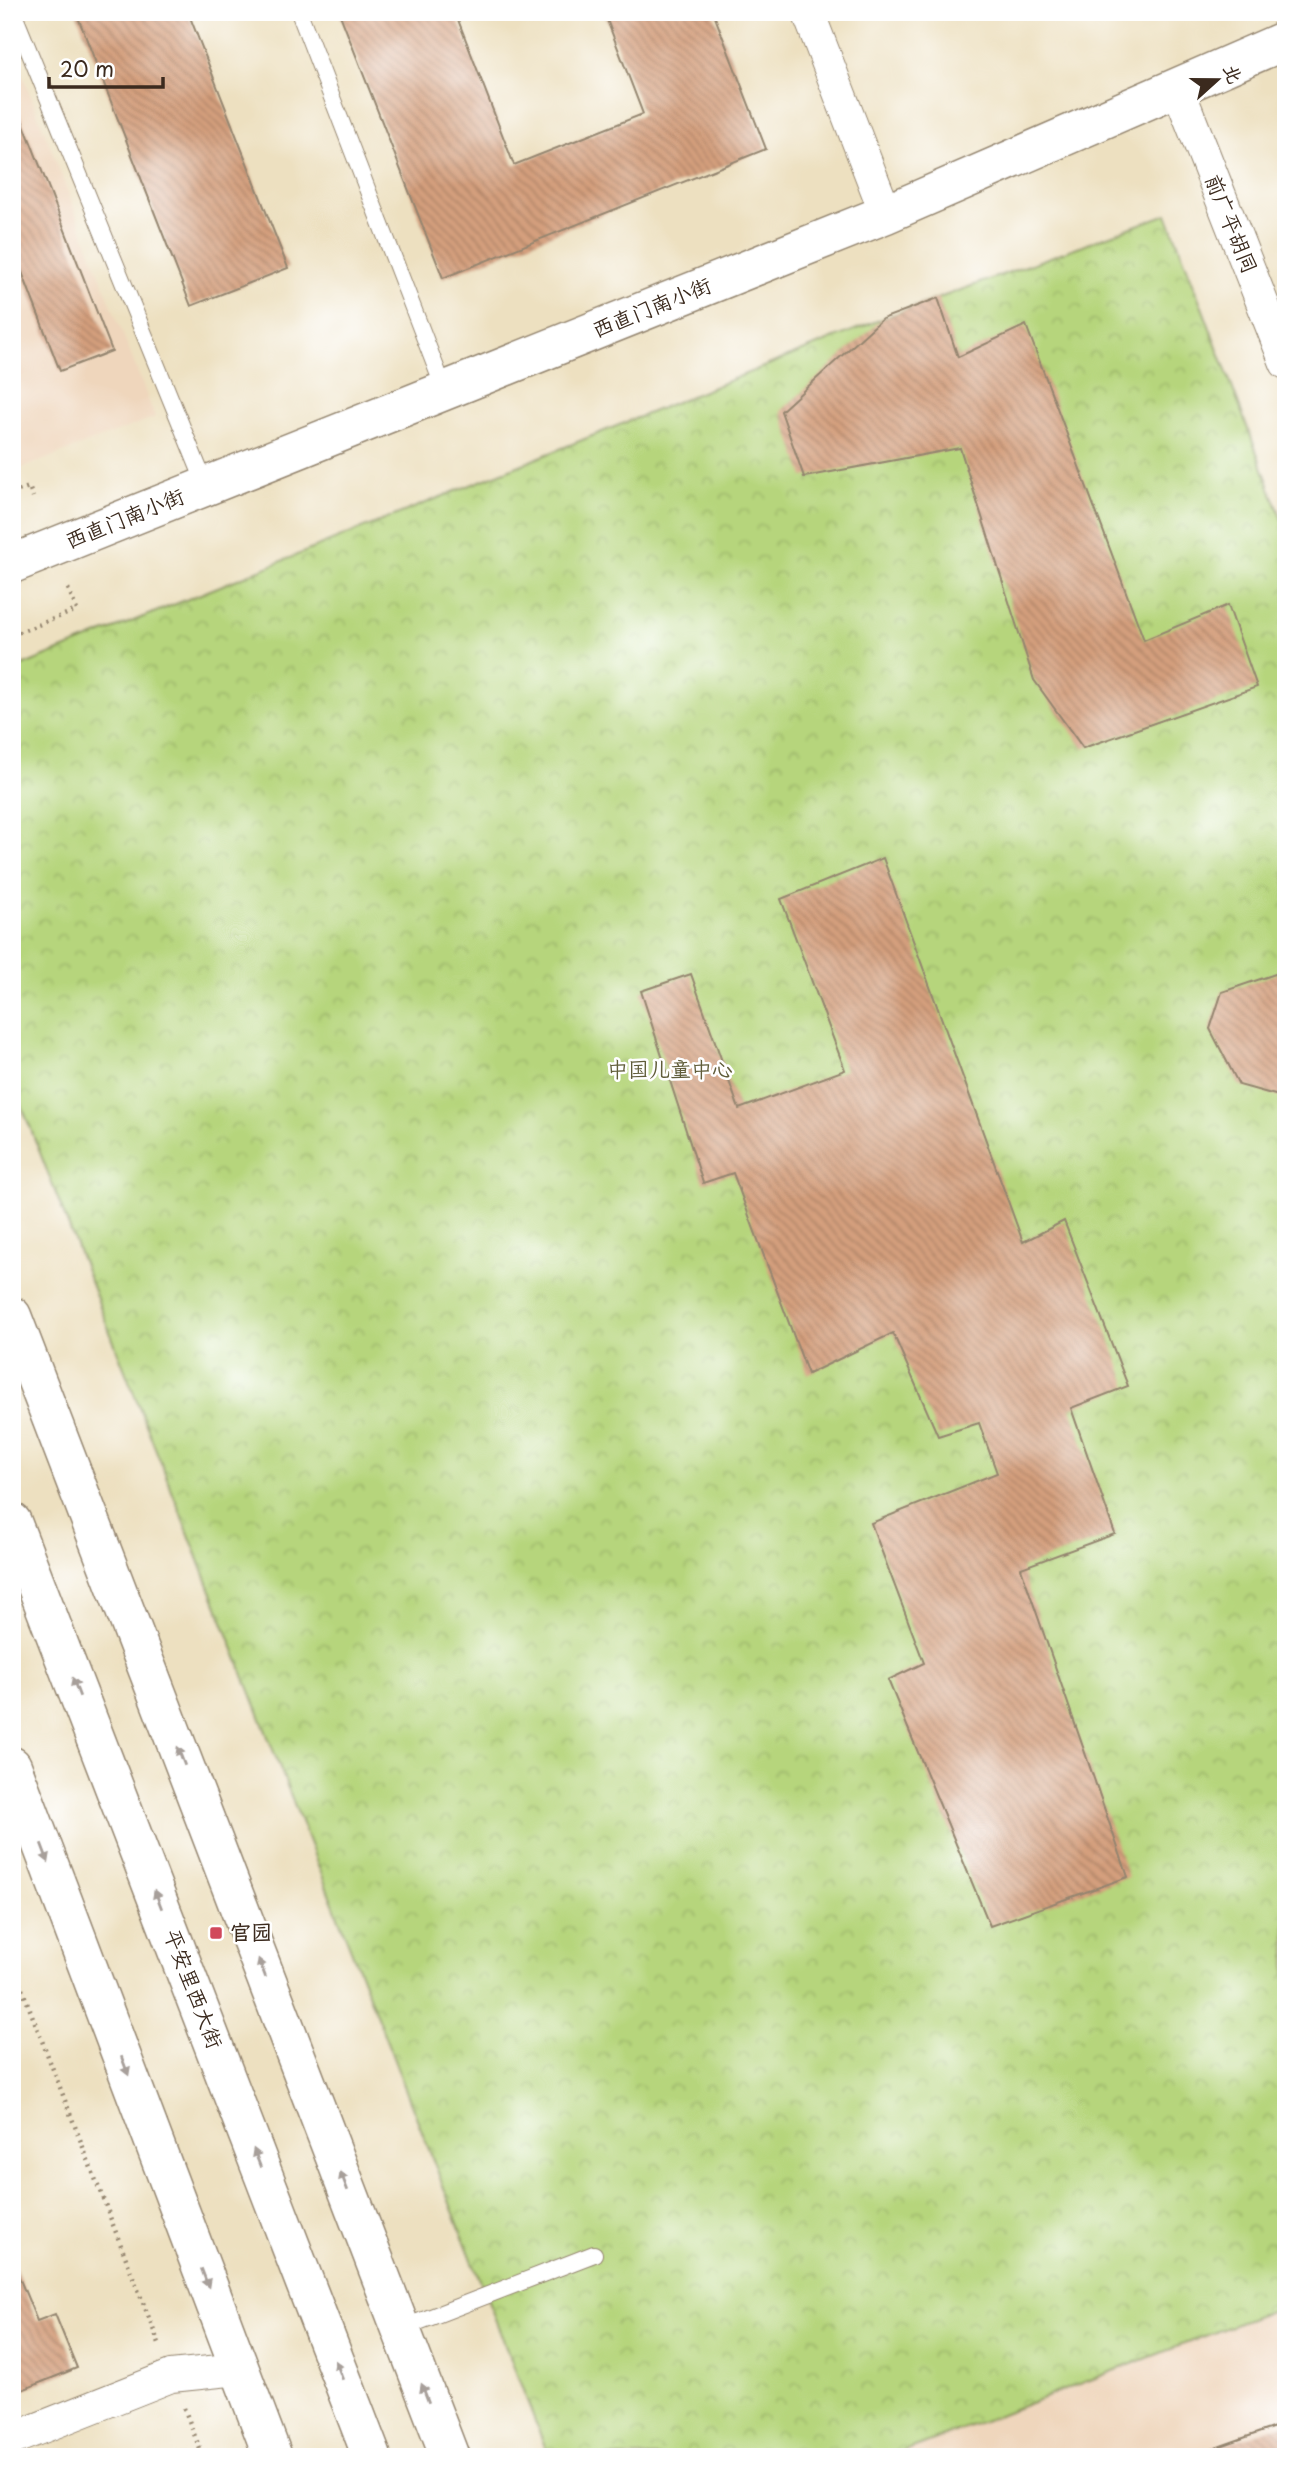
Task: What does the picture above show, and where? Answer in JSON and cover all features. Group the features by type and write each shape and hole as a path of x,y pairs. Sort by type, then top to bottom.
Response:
{"street":[{"path":"808,12 886,214"},
{"name":"西直门南小街","path":"12,564 886,214 1286,40"},
{"name":"前广平胡同","path":"1177,86 1286,363"},
{"path":"12,1316 450,2457"},
{"name":"平安里西大街","path":"12,1522 372,2457"},
{"path":"12,1766 274,2457"},
{"path":"12,2439 171,2376 239,2370"}],"lane":[{"path":"13,12 206,486"},
{"path":"299,12 445,391"},
{"path":"400,2329 594,2255"}],"path":[{"path":"12,493 29,487 33,497"},
{"path":"12,635 77,610 67,586"},
{"path":"12,1963 203,2457"}],"shaded area":[{"path":"12,48 155,417 12,472"},
{"path":"1286,2305 1286,2457 889,2457"}],"green space":[{"name":"中国儿童中心","path":"1167,214 1286,530 1286,2305 889,2457 549,2457 12,1081 12,670 882,319"}],"building":[{"path":"76,12 188,12 288,268 191,306"},
{"path":"339,12 455,12 514,165 643,114 604,12 713,12 766,149 443,278"},
{"path":"12,94 112,351 60,371 12,246"},
{"path":"938,298 958,357 1026,325 1144,640 1228,605 1257,687 1083,748 1034,680 960,448 804,477 781,411 882,319"},
{"path":"883,858 1023,1242 1064,1221 1128,1386 1071,1408 1115,1534 1021,1568 1128,1877 990,1926 888,1680 924,1663 871,1523 997,1473 979,1423 938,1436 893,1333 808,1374 733,1173 703,1183 641,991 691,974 739,1109 845,1070 781,899"},
{"path":"1281,972 1286,978 1286,1098 1239,1085 1210,1029 1222,992"},
{"path":"12,2260 37,2321 55,2314 77,2368 12,2394"},
{"path":"1286,2423 1286,2457 1202,2457 1201,2453"}],"place":[{"name":"官园","path":"216,1933"}]}
